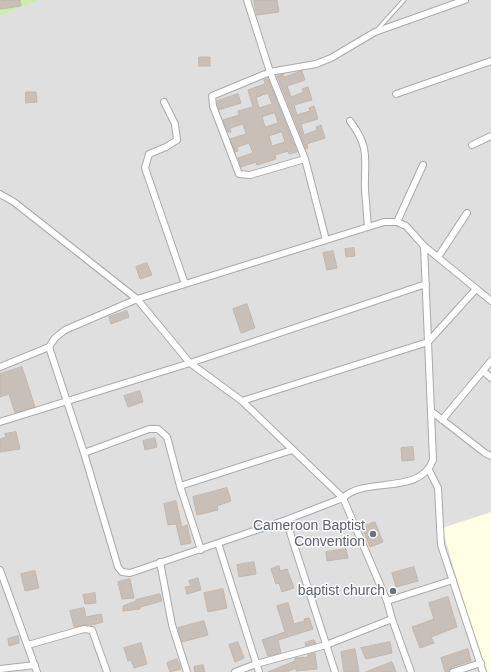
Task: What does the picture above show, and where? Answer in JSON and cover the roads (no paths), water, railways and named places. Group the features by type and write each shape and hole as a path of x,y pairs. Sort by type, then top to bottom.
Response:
{"street":[{"path":"247,0 270,72 305,159 326,240"},
{"path":"305,159 250,175 239,174 213,106 212,96 270,72 316,64 331,58 375,32 465,0"},
{"path":"396,94 491,61"},
{"path":"164,102 175,124 177,140 166,147 149,154 145,168 185,284"},
{"path":"350,121 360,134 367,161 365,188 368,227"},
{"path":"472,145 491,136"},
{"path":"397,222 422,165"},
{"path":"0,194 14,202 137,299 190,363 242,401 343,498 387,601 411,672"},
{"path":"438,257 467,213"},
{"path":"0,367 49,347 55,338 65,330 137,299 384,222 397,222 406,226 424,246 491,301"},
{"path":"49,347 84,453 118,567 122,572 130,573 160,562 202,550 218,543 286,520 343,498 348,493 358,489 388,486 418,477 429,470 433,460 424,246"},
{"path":"0,422 190,363 426,284"},
{"path":"242,401 428,342 476,288"},
{"path":"442,420 491,361"},
{"path":"483,371 491,378"},
{"path":"431,411 491,456"},
{"path":"84,453 149,429 158,430 167,437 180,486 202,550"},
{"path":"180,486 292,450"},
{"path":"429,470 438,488 441,545 483,672"},
{"path":"286,520 335,672"},
{"path":"218,543 259,672"},
{"path":"160,562 172,625 187,672"},
{"path":"0,570 37,672"},
{"path":"387,601 453,580"},
{"path":"235,672 256,664 326,645 392,619"},
{"path":"28,645 84,629 92,630 107,672"},
{"path":"453,672 481,663"},
{"path":"0,669 35,665"}],"lane":[{"path":"375,32 404,0"}],"place":[{"name":"Cameroon Baptist Convention","path":"373,534"},
{"name":"baptist church","path":"393,591"}]}
